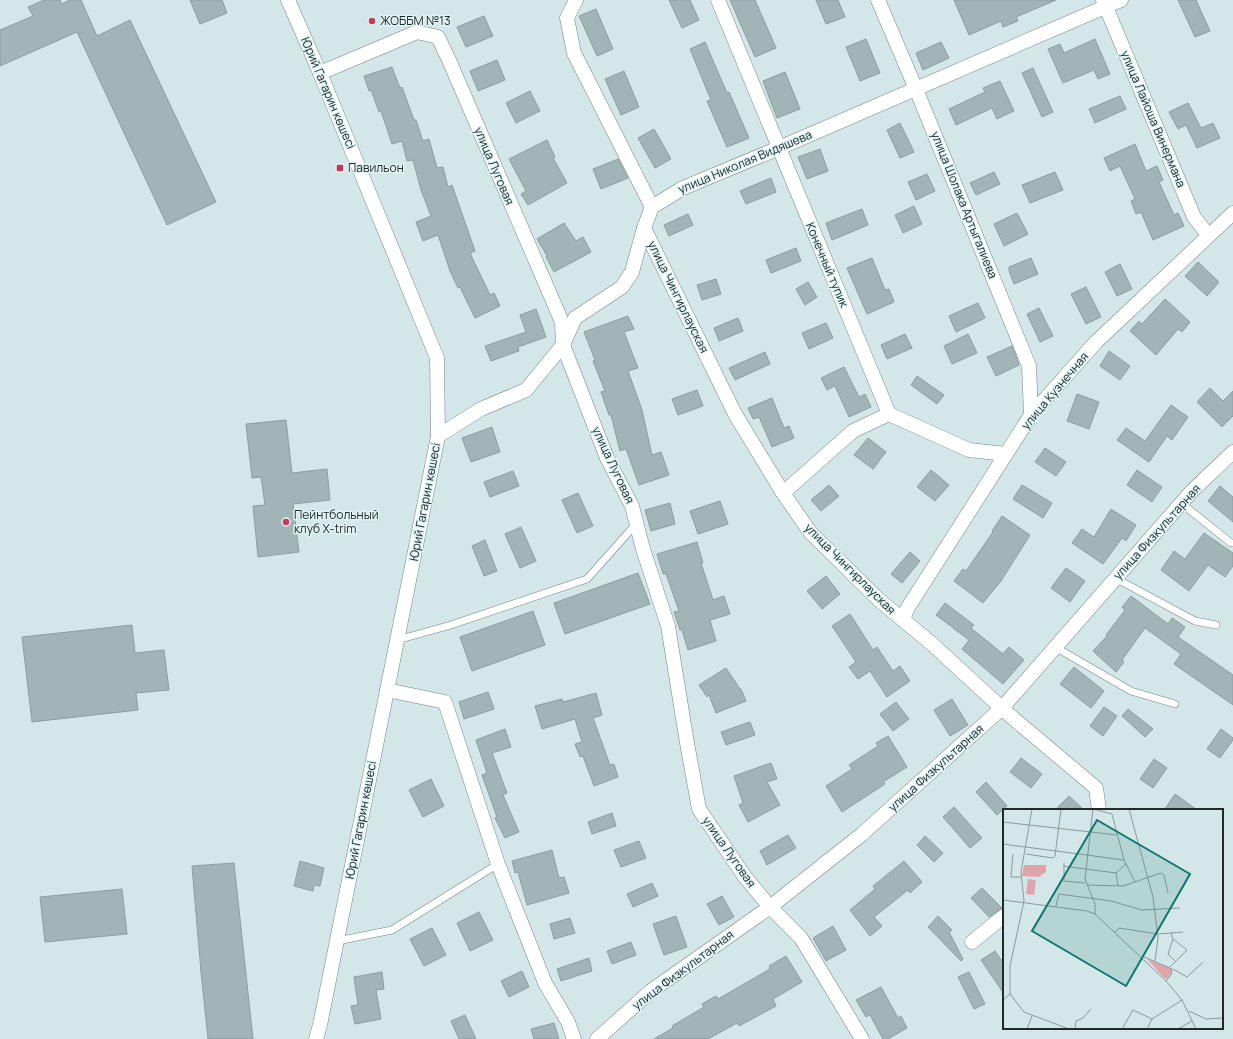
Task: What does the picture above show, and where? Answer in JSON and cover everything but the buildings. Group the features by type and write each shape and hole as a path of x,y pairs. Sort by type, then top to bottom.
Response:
{"street":[{"name":"Юрий Гагарин көшесі","path":"288,0 437,358 438,436 337,941 321,1032 316,1039"},
{"path":"438,436 481,409 526,390 563,345 575,318 622,287 632,272 644,228 652,207 574,53 567,18 576,0"},
{"name":"Конечный тупик","path":"718,0 890,414"},
{"name":"улица Шолака Артыгалиева","path":"878,0 916,88 1029,366 1031,415"},
{"name":"улица Николая Видяшева","path":"652,207 683,188 916,88 1105,3 1121,0"},
{"name":"улица Лайоша Винермана","path":"1105,3 1194,217 1208,235"},
{"name":"улица Луговая","path":"320,74 417,32 438,38 562,322 563,345 607,458 632,506 643,549 668,626 699,809 745,877 770,907 801,938 862,1039"},
{"name":"улица Кузнечная","path":"903,620 908,609 1031,415 1096,342 1233,213"},
{"name":"улица Чингирлауская","path":"644,228 735,414 783,493 810,532 879,600 931,643 1002,708 1096,788 1099,809"},
{"path":"783,493 853,431 890,414 968,450 1006,454"},
{"name":"улица Физкультарная","path":"597,1039 651,991 770,907 861,835 1002,708 1181,503 1233,452"},
{"path":"387,690 445,702 498,864 545,983 568,1022 574,1039"},
{"path":"972,942 1003,917"}],"lane":[{"path":"1181,503 1231,543 1233,542"},
{"path":"398,640 451,625 587,579 637,524"},
{"path":"1115,578 1195,621 1216,625"},
{"path":"1055,647 1131,691 1175,704"},
{"path":"337,941 392,930 498,864"}],"place":[{"name":"ЖОББМ №13","path":"372,21"},
{"name":"Павильон","path":"340,168"},
{"name":"Пейнтбольный клуб X-trim","path":"286,522"}]}
